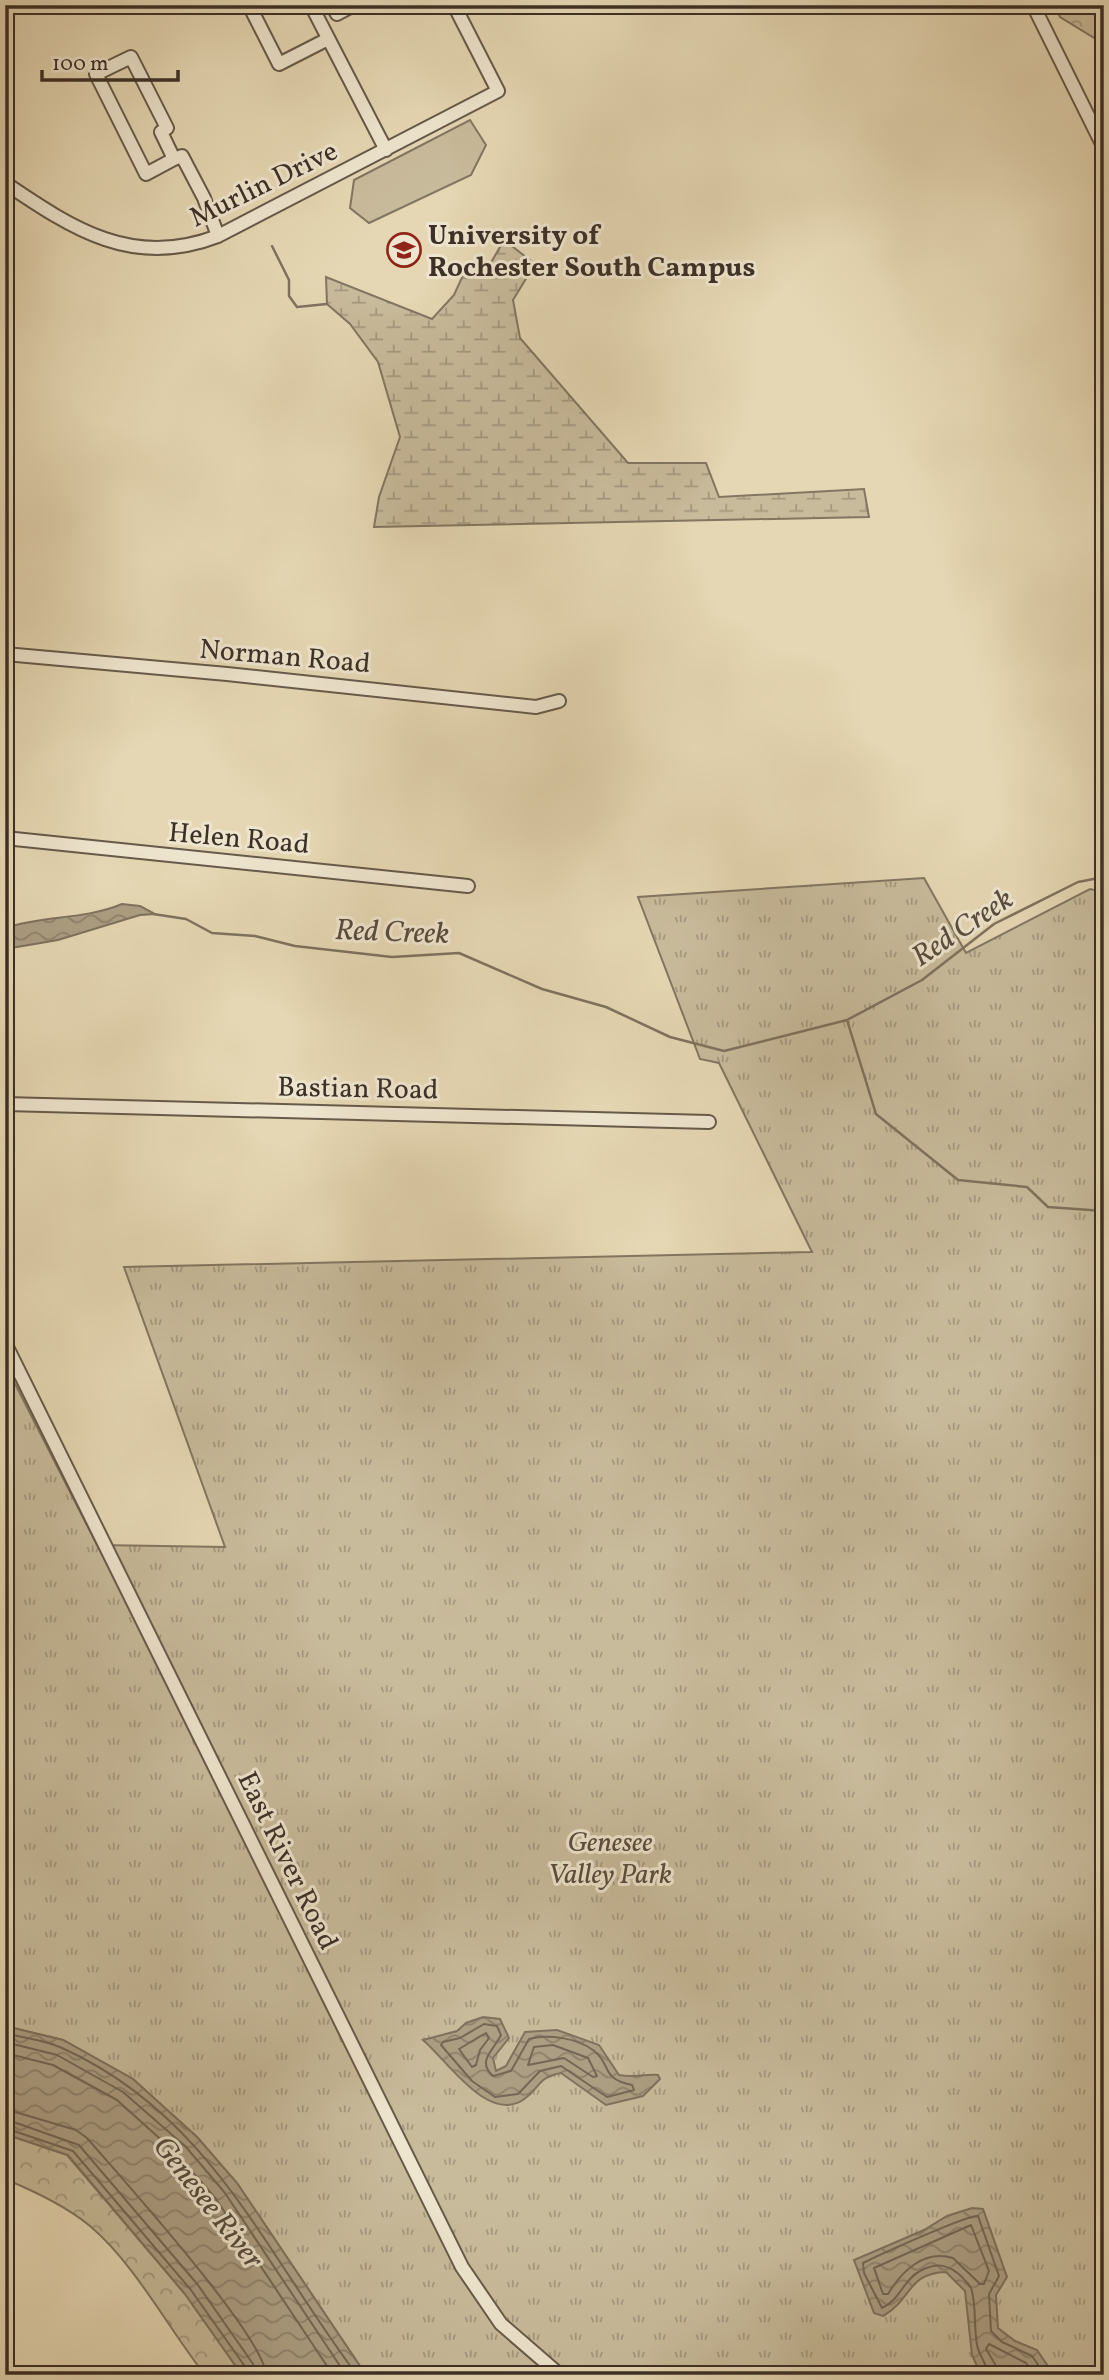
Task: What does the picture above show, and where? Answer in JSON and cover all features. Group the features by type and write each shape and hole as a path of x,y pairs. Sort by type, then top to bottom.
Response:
{"street":[{"path":"249,5 279,64 328,38"},
{"path":"311,5 386,150"},
{"path":"332,5 337,14 355,5"},
{"name":"Murlin Drive","path":"5,183 62,221 112,242 175,248 218,236 498,91 454,5"},
{"path":"1033,5 1104,148"},
{"path":"174,159 161,132 167,128 131,57 96,74 146,174 181,156 204,198 218,236"},
{"name":"Norman Road","path":"5,654 536,706 559,701"},
{"name":"Helen Road","path":"5,838 468,886"},
{"name":"Bastian Road","path":"5,1104 709,1122"},
{"name":"East River Road","path":"5,1343 469,2279 501,2324 560,2375"}],"green space":[{"path":"1054,5 1104,5 1104,44 1060,17"},
{"path":"470,120 486,145 471,175 369,223 350,208 354,180"},
{"path":"504,240 535,264 513,300 520,338 628,463 706,463 719,497 864,489 869,517 374,527 379,497 400,437 378,362 350,324 327,304 326,277 432,319 454,295 465,271 489,266"},
{"name":"Genesee Valley Park","path":"924,878 966,953 1090,889 1104,892 1104,2375 366,2375 237,2183 197,2137 133,2079 63,2040 5,2026 5,1364 97,1545 225,1547 124,1267 812,1252 719,1063 700,1059 638,897"},
{"path":"5,2134 67,2155 185,2294 242,2375 205,2375 136,2277 106,2241 71,2212 5,2179"}],"water":[{"path":"122,904 140,906 155,914 140,915 58,940 5,949 5,928 93,913"},
{"path":"483,2017 500,2019 509,2038 493,2058 496,2071 506,2066 525,2032 557,2030 599,2045 619,2075 658,2075 660,2079 643,2096 606,2105 561,2073 547,2078 523,2100 509,2105 496,2103 468,2086 423,2040 457,2031 466,2023"},
{"name":"Genesee River","path":"5,2026 63,2040 133,2079 197,2137 237,2183 366,2375 242,2375 185,2294 68,2155 5,2134"},
{"path":"972,2208 983,2209 1007,2277 996,2295 998,2328 1015,2341 1037,2350 1054,2375 981,2375 972,2355 965,2291 946,2272 924,2277 900,2303 883,2316 874,2313 854,2260 924,2230 947,2216"}],"waterway":[{"path":"272,246 289,280 289,296 297,307 327,304"},
{"name":"Red Creek","path":"153,914 186,919 212,933 255,936 295,946 392,957 459,953 542,989 606,1007 670,1037 724,1051 847,1020 922,980 994,924 1078,882 1104,877"},
{"name":"Red Creek","path":"847,1020 876,1114 958,1180 1027,1187 1048,1207 1104,1211"}],"place":[{"name":"University of Rochester South Campus","path":"404,250"}]}
